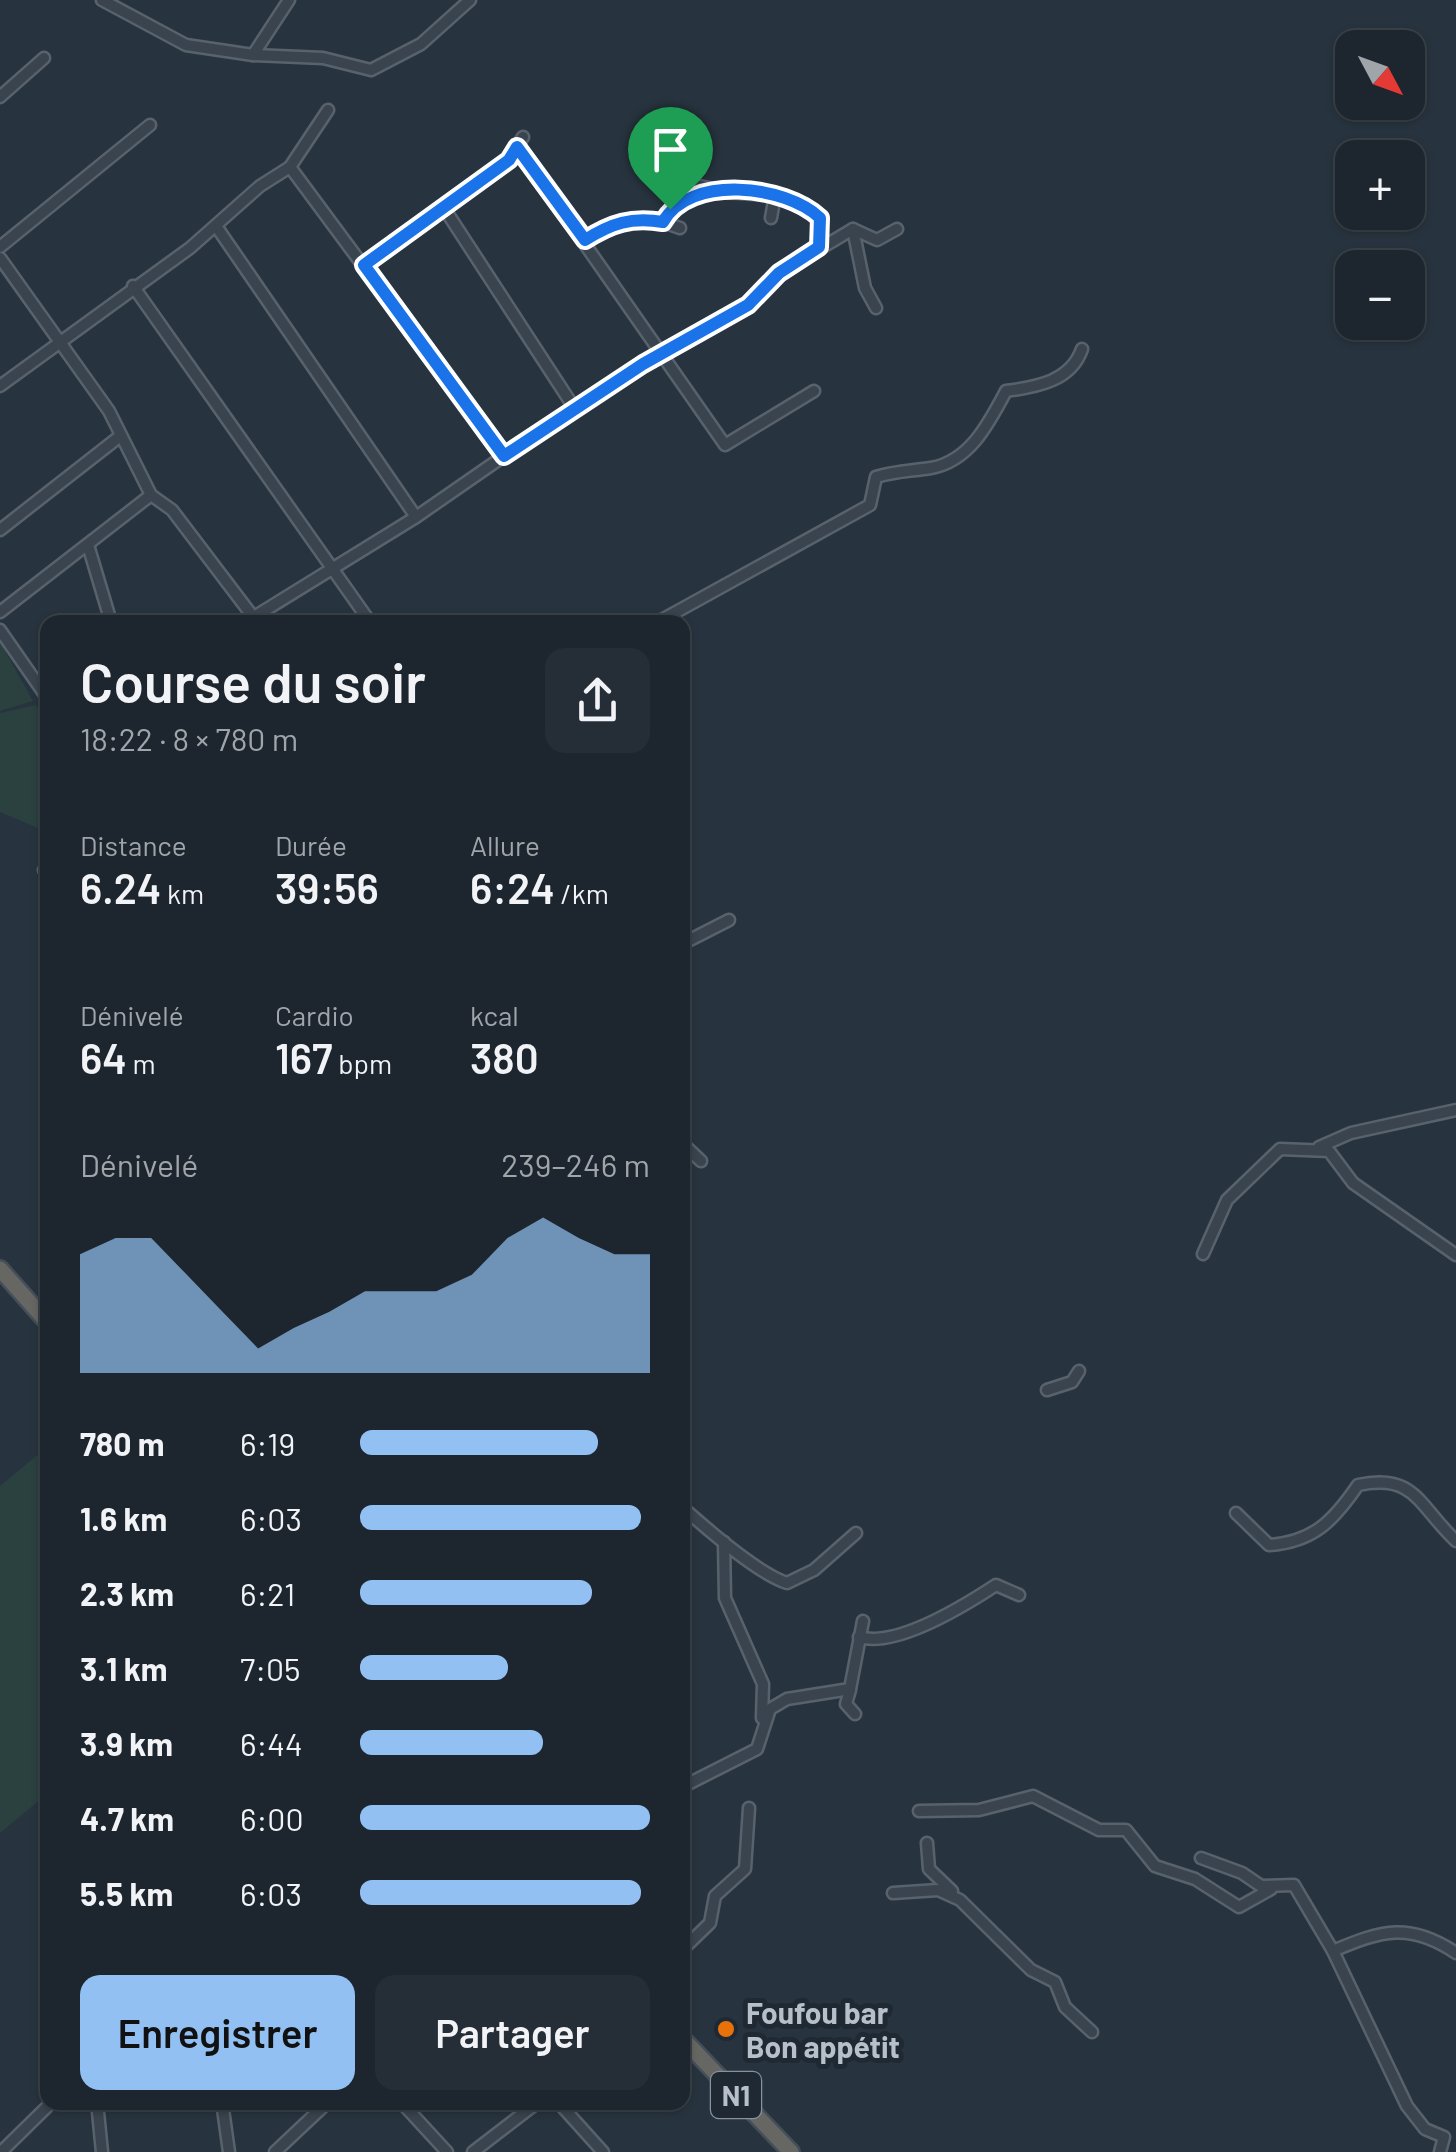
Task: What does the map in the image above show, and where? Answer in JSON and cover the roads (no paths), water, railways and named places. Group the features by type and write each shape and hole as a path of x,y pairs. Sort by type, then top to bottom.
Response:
{"highway":[{"path":"0,1269 40,1314"},
{"name":"N1","path":"690,2046 791,2152"}],"street":[{"path":"252,56 290,0"},
{"path":"108,1 186,45 252,56 323,58 371,70 421,44 470,0"},
{"path":"0,97 44,58"},
{"path":"0,386 290,167 328,110"},
{"path":"0,247 150,126"},
{"path":"364,265 509,160 520,142 725,445 814,391"},
{"path":"290,167 504,456"},
{"path":"663,178 713,189 775,195 808,207 820,218 819,247"},
{"path":"663,222 670,209 713,189"},
{"path":"771,218 775,195"},
{"path":"444,208 575,409"},
{"path":"585,240 610,224 636,218 680,228"},
{"path":"216,226 416,517"},
{"path":"263,615 575,409 748,305 779,273 853,229"},
{"path":"853,229 877,240 897,229"},
{"path":"853,229 866,288 876,308"},
{"path":"0,258 109,410 119,438 147,480 150,495 172,510 251,615"},
{"path":"133,286 365,615"},
{"path":"671,615 870,505 876,477 905,468 933,468 966,452 1006,392 1056,380 1078,361 1082,348"},
{"path":"0,530 119,438"},
{"path":"0,612 150,495"},
{"path":"88,545 109,615"},
{"path":"0,630 40,688"},
{"path":"690,940 730,920"},
{"path":"1204,1254 1226,1200 1280,1149 1318,1148 1351,1133 1456,1110"},
{"path":"1318,1148 1337,1158 1353,1183 1456,1255"},
{"path":"690,1150 702,1161"},
{"path":"1046,1390 1072,1382 1079,1371"},
{"path":"1236,1513 1270,1545 1288,1544 1309,1537 1334,1520 1358,1485 1386,1479 1405,1484 1456,1541"},
{"path":"690,1514 774,1578 787,1583 814,1570 856,1533"},
{"path":"690,1784 756,1749 762,1720 763,1684 725,1598 724,1542"},
{"path":"858,1637 874,1642 900,1636 996,1584 1019,1595"},
{"path":"846,1704 863,1621"},
{"path":"762,1720 770,1709 788,1699 830,1696 850,1689"},
{"path":"830,1696 855,1714"},
{"path":"919,1812 979,1810 1032,1796 1099,1830 1126,1830 1155,1866 1195,1879 1238,1907 1271,1888 1294,1885 1333,1950 1407,2106 1425,2129 1444,2138 1440,2152"},
{"path":"690,1942 710,1923 716,1896 745,1870 749,1808"},
{"path":"927,1843 930,1869 1032,1970 1055,1982 1065,2007 1092,2032"},
{"path":"1201,1858 1271,1888"},
{"path":"893,1893 938,1890 960,1900"},
{"path":"1333,1950 1372,1934 1427,1934 1456,1952"},
{"path":"0,2152 44,2110"},
{"path":"98,2110 102,2152"},
{"path":"223,2110 229,2152"},
{"path":"274,2152 319,2110"},
{"path":"408,2110 447,2152"},
{"path":"473,2152 528,2110"},
{"path":"565,2110 603,2152"}],"place":[{"name":"Foufou bar Bon appétit","path":"726,2029"}]}
